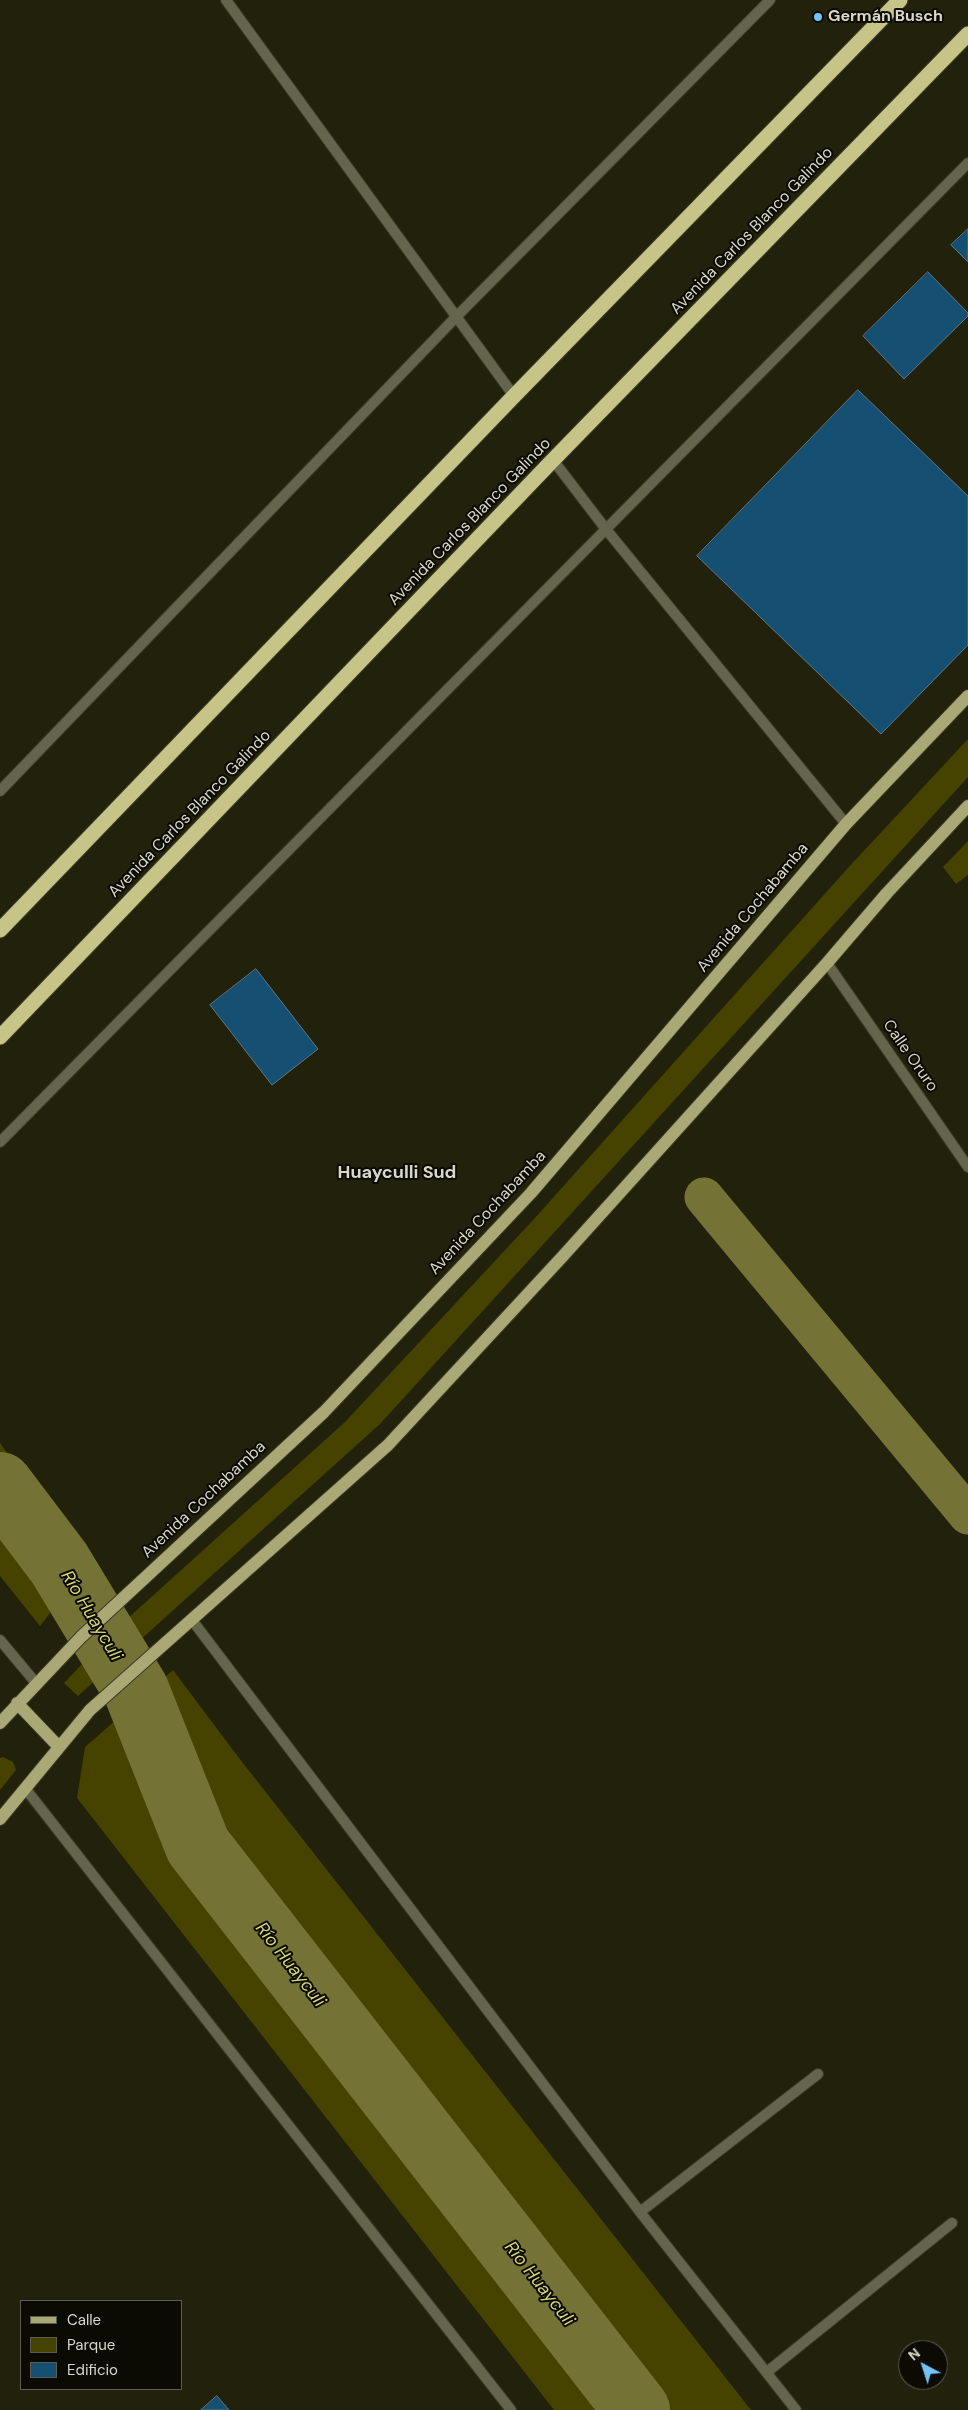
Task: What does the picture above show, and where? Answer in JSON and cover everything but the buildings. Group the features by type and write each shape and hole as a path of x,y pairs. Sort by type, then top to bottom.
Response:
{"highway":[{"path":"0,930 514,396 900,0"},
{"name":"Avenida Carlos Blanco Galindo","path":"0,1037 554,460 968,34"}],"main road":[{"name":"Avenida Cochabamba","path":"0,1723 81,1637 324,1412 524,1200 846,824 968,696"},
{"path":"0,1818 90,1710 147,1662 388,1445 563,1256 827,963 887,893 968,806"},
{"path":"17,1703 59,1748"}],"street":[{"path":"226,0 514,396"},
{"path":"0,791 456,317 770,0"},
{"path":"0,1142 968,163"},
{"path":"554,460 605,528 846,824"},
{"name":"Calle Oruro","path":"827,963 968,1167"},
{"path":"192,1620 640,2212 796,2410"},
{"path":"0,1640 36,1683"},
{"path":"25,1788 511,2410"},
{"path":"640,2212 818,2074"},
{"path":"767,2372 952,2223"}],"green space":[{"path":"968,739 968,777 380,1424 78,1696 64,1683 116,1629 345,1422 534,1219 847,869"},
{"path":"968,841 968,875 956,884 943,867"},
{"path":"0,1443 88,1565 40,1626 0,1576"},
{"path":"173,1670 239,1758 751,2410 554,2410 77,1798 85,1747"},
{"path":"3,1757 13,1762 16,1770 0,1790 0,1758"}],"waterway":[{"path":"704,1197 968,1515"},
{"name":"Río Huayculi","path":"0,1485 59,1563 136,1690 198,1846 637,2410"}],"place":[{"name":"Germán Busch","path":"818,17"}],"district":[{"name":"Huayculli Sud","path":"397,1173"}]}
